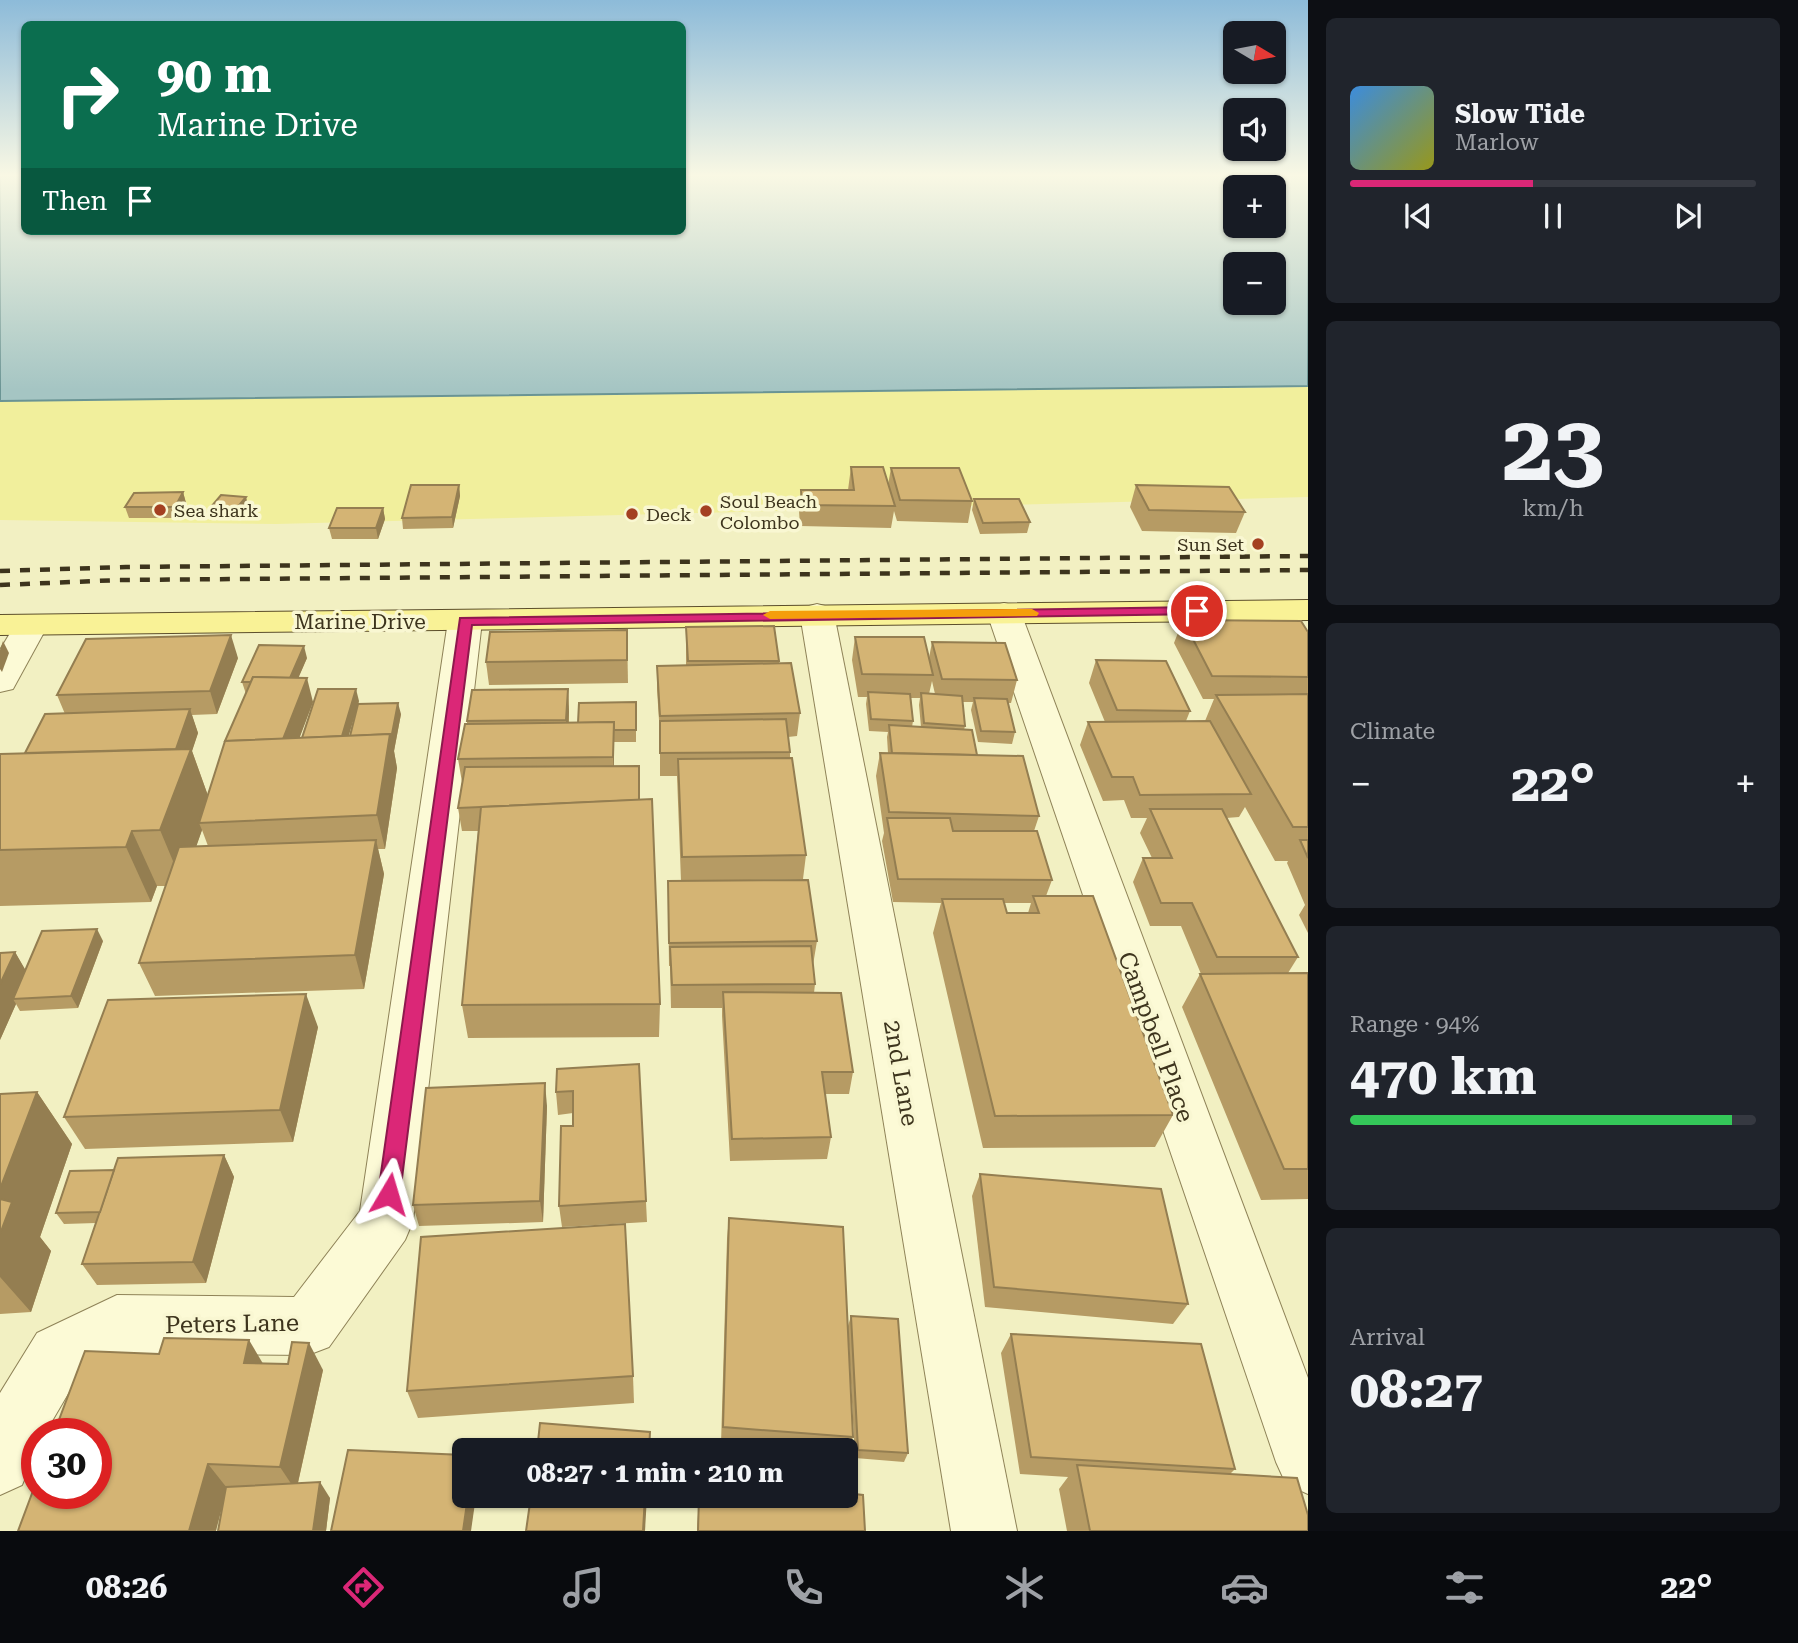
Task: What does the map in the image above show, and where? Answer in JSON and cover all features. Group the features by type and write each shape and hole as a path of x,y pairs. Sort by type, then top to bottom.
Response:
{"main road":[{"name":"Marine Drive","path":"16,625 1308,610"}],"street":[{"name":"Campbell Place","path":"1004,613 1308,1462"},
{"name":"2nd Lane","path":"817,614 984,1531"},
{"name":"Peters Lane","path":"0,1463 9,1436 58,1354 117,1325 308,1326 386,1221 465,621"},
{"path":"0,681 16,625"}],"sand":[{"path":"1308,387 1308,497 276,524 0,520 0,401"}],"water":[{"path":"0,247 1308,247 1308,386 0,401"}],"building":[{"path":"851,467 883,467 895,506 802,505 801,490 854,490"},
{"path":"891,468 959,468 972,501 900,500"},
{"path":"411,485 459,485 452,517 402,518"},
{"path":"1136,485 1229,487 1245,512 1149,510"},
{"path":"183,492 175,507 125,507 134,493"},
{"path":"221,495 246,497 236,509 211,507"},
{"path":"974,499 1019,499 1030,522 983,523"},
{"path":"337,508 383,508 376,528 329,528"},
{"path":"1183,620 1301,621 1308,632 1308,677 1212,676"},
{"path":"774,626 779,661 688,661 686,627"},
{"path":"627,630 627,660 486,662 490,632"},
{"path":"231,635 210,691 57,695 86,639"},
{"path":"855,637 924,637 933,675 862,674"},
{"path":"932,642 1005,643 1017,680 942,679"},
{"path":"259,645 304,646 290,678 253,677 251,682 242,682"},
{"path":"1096,660 1166,661 1190,711 1117,710"},
{"path":"791,663 800,713 660,716 657,666"},
{"path":"253,677 307,678 283,739 225,741"},
{"path":"318,689 356,689 342,736 302,738"},
{"path":"568,689 566,720 467,721 472,690"},
{"path":"868,692 910,694 913,721 871,719"},
{"path":"921,693 962,696 965,726 924,723"},
{"path":"1308,694 1308,827 1293,827 1216,695"},
{"path":"974,698 1007,699 1015,732 981,731"},
{"path":"636,702 636,730 614,730 614,722 578,723 579,703"},
{"path":"398,703 391,739 390,734 350,736 358,704"},
{"path":"190,709 176,749 25,753 45,714"},
{"path":"786,719 790,752 660,753 660,721"},
{"path":"1210,721 1251,794 1140,795 1133,777 1112,777 1088,722"},
{"path":"614,722 613,757 458,759 465,724"},
{"path":"889,725 972,730 977,755 892,753"},
{"path":"390,734 377,815 199,823 225,741"},
{"path":"191,749 160,830 132,831 126,847 0,850 0,754"},
{"path":"880,753 1023,756 1039,816 889,812"},
{"path":"792,758 806,855 682,857 678,759"},
{"path":"639,766 639,800 458,808 465,767"},
{"path":"652,799 660,1004 462,1005 481,807"},
{"path":"1150,809 1222,809 1298,957 1217,957 1192,903 1161,903 1143,858 1172,858"},
{"path":"887,818 950,818 953,831 1037,831 1052,880 898,879"},
{"path":"376,840 355,955 139,963 179,847"},
{"path":"1300,840 1308,840 1308,858"},
{"path":"808,880 817,941 669,943 668,881"},
{"path":"1033,896 1093,896 1173,1115 995,1116 942,899 1003,899 1007,913 1039,913"},
{"path":"97,929 71,996 13,999 42,931"},
{"path":"811,946 815,984 672,985 670,947"},
{"path":"15,952 0,984 0,953"},
{"path":"1308,973 1308,1169 1284,1169 1200,974"},
{"path":"723,992 841,993 853,1072 822,1072 831,1137 732,1139"},
{"path":"306,994 280,1110 64,1117 108,1000"},
{"path":"639,1064 646,1201 559,1206 561,1126 573,1126 573,1091 556,1092 557,1069"},
{"path":"545,1083 540,1201 413,1205 426,1088"},
{"path":"37,1092 0,1189 0,1094"},
{"path":"224,1155 193,1262 82,1264 118,1158"},
{"path":"114,1170 100,1212 56,1213 70,1171"},
{"path":"980,1174 1161,1189 1188,1304 994,1287"},
{"path":"0,1199 12,1202 0,1234"},
{"path":"729,1218 843,1227 853,1437 723,1427"},
{"path":"625,1224 633,1376 407,1391 421,1237"},
{"path":"851,1316 898,1319 908,1453 858,1450"},
{"path":"1011,1334 1201,1344 1235,1469 1031,1457"},
{"path":"164,1338 249,1340 244,1363 288,1364 292,1342 309,1343 280,1467 208,1464 189,1531 18,1531 26,1509 112,1509 112,1418 60,1418 85,1351 159,1354"},
{"path":"540,1423 650,1432 650,1438 538,1438"},
{"path":"348,1450 452,1454 452,1508 466,1508 463,1531 331,1531"},
{"path":"1077,1465 1297,1478 1308,1515 1308,1531 1090,1531"},
{"path":"320,1482 313,1531 218,1531 226,1487"},
{"path":"858,1494 863,1495 865,1531 698,1531 699,1508 858,1508"},
{"path":"529,1508 644,1508 643,1531 526,1531"}],"railway":[{"path":"0,571 126,567 1308,556"},
{"path":"0,585 119,580 1308,570"}],"slow traffic":[{"path":"770,615 1032,613"}],"place":[{"name":"Sea shark","path":"160,510"},
{"name":"Soul Beach Colombo","path":"706,511"},
{"name":"Deck","path":"632,514"},
{"name":"Sun Set","path":"1258,544"}],"route":[{"path":"389,1194 465,621 817,614 1197,611"}]}
